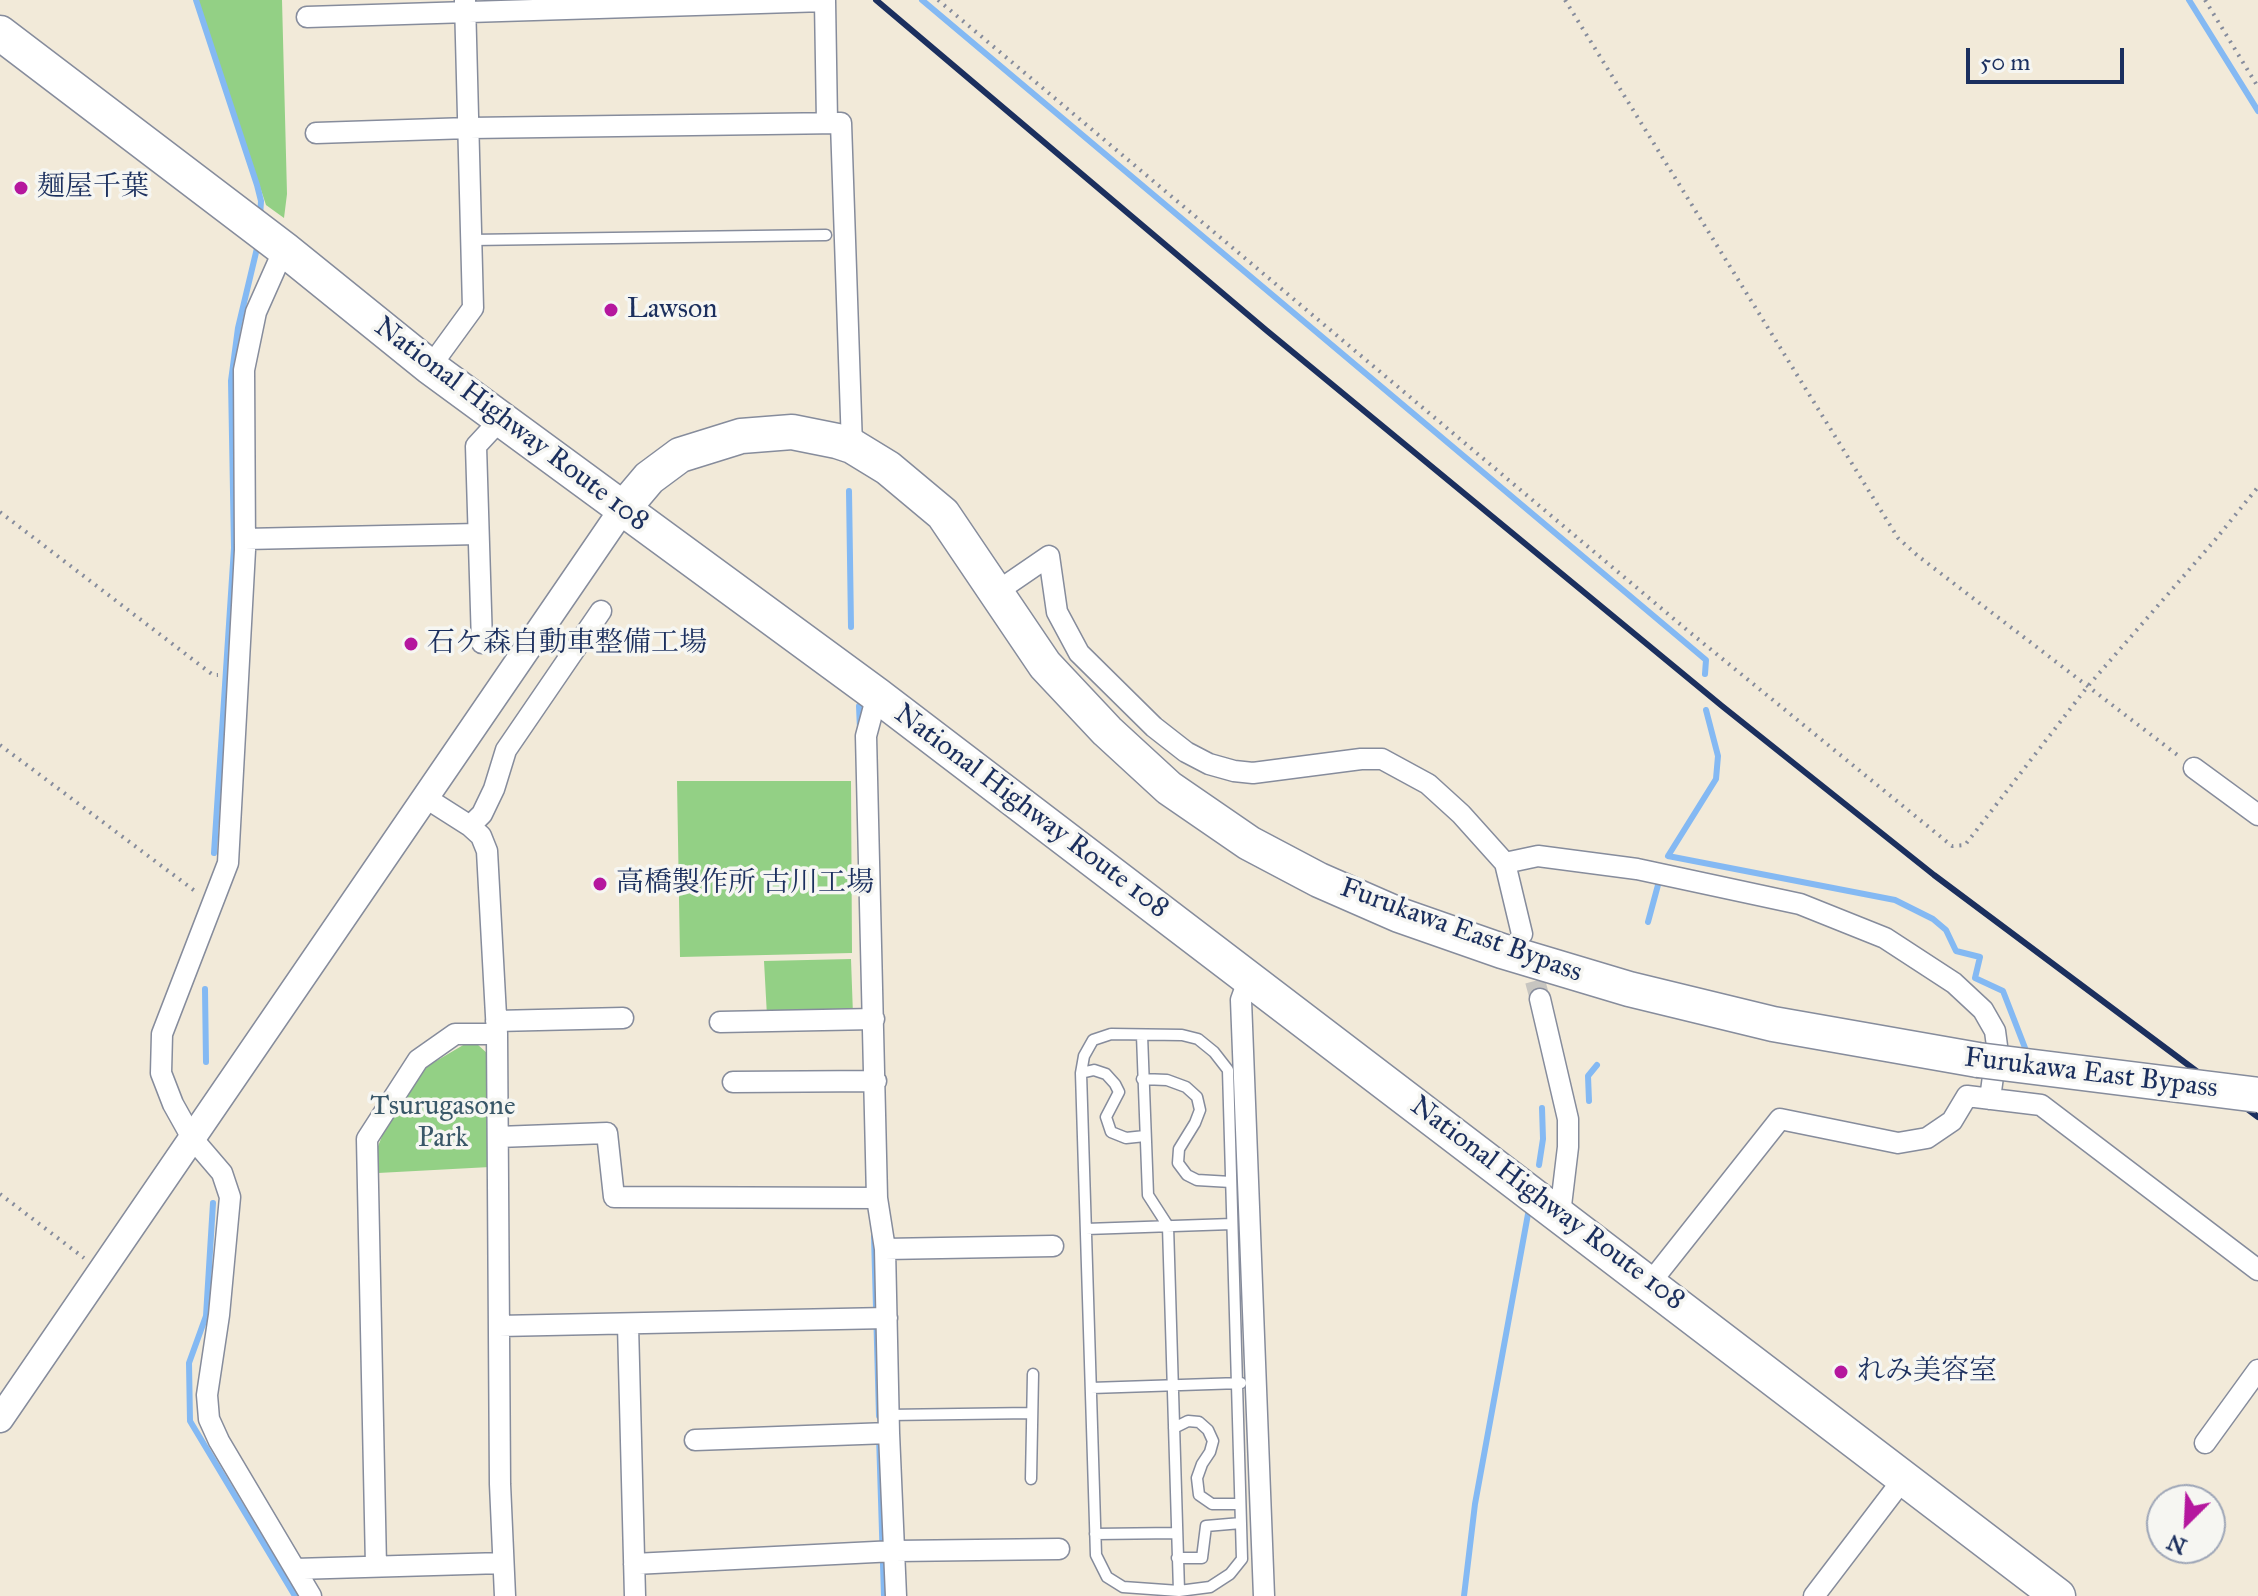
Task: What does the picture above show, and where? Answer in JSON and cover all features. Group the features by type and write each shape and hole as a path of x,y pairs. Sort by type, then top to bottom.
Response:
{"highway":[{"name":"National Highway Route 108","path":"0,33 266,235 430,367 877,695 2058,1596"},
{"name":"Furukawa East Bypass","path":"622,510 649,478 680,455 741,436 792,432 852,446 888,468 943,514 1045,665 1107,731 1169,788 1249,843 1319,880 1414,921 1502,951 1629,989 1773,1024 1978,1060 2258,1095"}],"street":[{"path":"307,17 465,6 825,1 827,122"},
{"path":"430,367 473,308 465,6"},
{"path":"316,133 841,123 852,446"},
{"path":"266,235 256,312 244,370 245,539 228,863 162,1034 161,1073 173,1104 192,1138 222,1173 230,1197 219,1315 207,1395 209,1419 311,1596"},
{"path":"482,643 476,446 500,420"},
{"path":"0,1419 622,510"},
{"path":"245,539 478,534"},
{"path":"995,593 1049,556 1057,612 1079,653 1154,727 1186,752 1209,764 1253,773 1382,759 1428,784 1461,814 1505,863 1522,934"},
{"path":"470,826 482,814 494,789 506,750 601,611"},
{"path":"877,695 866,736 864,1019 866,1080 885,1249 882,1551 896,1596"},
{"path":"2194,768 2258,815"},
{"path":"426,798 470,826 481,836 487,851 497,1028 505,1596"},
{"path":"1505,863 1538,856 1637,869 1800,904 1885,938 1954,983 1983,1010 1995,1031 1997,1046 1990,1099"},
{"path":"1249,978 1241,1000 1246,1382 1264,1596"},
{"path":"1540,999 1568,1119 1560,1214"},
{"path":"376,1566 367,1139 418,1060 455,1034 623,1018"},
{"path":"720,1022 864,1019"},
{"path":"733,1082 866,1080"},
{"path":"1650,1283 1780,1119 1898,1143 1927,1138 1952,1121 1967,1096 2041,1105 2258,1270"},
{"path":"498,1137 607,1133 614,1197 877,1198"},
{"path":"885,1249 1053,1246"},
{"path":"499,1326 884,1318"},
{"path":"628,1325 635,1596"},
{"path":"2205,1443 2258,1370"},
{"path":"695,1440 881,1429"},
{"path":"1814,1596 1904,1478"},
{"path":"634,1564 882,1551 1059,1549"},
{"path":"295,1569 503,1563"}],"lane":[{"path":"471,240 826,235"},
{"path":"1111,1034 1182,1035 1198,1039 1214,1052 1228,1070 1232,1224 1246,1382 1240,1504 1242,1559 1230,1574 1210,1587 1179,1591 1123,1587 1107,1577 1096,1555 1081,1073 1084,1056 1093,1040 1111,1034"},
{"path":"1142,1035 1148,1195 1168,1226 1179,1591"},
{"path":"1081,1073 1094,1070 1106,1074 1115,1084 1119,1092 1106,1117 1111,1132 1126,1138 1145,1136"},
{"path":"1142,1079 1167,1080 1186,1087 1197,1097 1200,1110 1179,1149 1178,1163 1187,1175 1197,1180 1231,1182"},
{"path":"1086,1229 1232,1224"},
{"path":"1031,1479 1033,1374"},
{"path":"1091,1388 1246,1382"},
{"path":"881,1429 1031,1413"},
{"path":"1174,1428 1188,1421 1199,1422 1208,1430 1213,1441 1197,1478 1199,1495 1212,1504 1240,1504"},
{"path":"1177,1558 1202,1558 1206,1526 1241,1523"},
{"path":"1095,1534 1176,1533"}],"path":[{"path":"938,0 1687,630 1952,846 1965,845 2088,686 2258,487"},
{"path":"1565,0 1898,538 2194,768"},
{"path":"2205,0 2258,87"},
{"path":"0,512 213,675"},
{"path":"0,745 195,891 215,900"},
{"path":"0,1194 101,1271"}],"green space":[{"path":"198,0 282,0 287,194 284,218 266,205"},
{"path":"677,781 851,781 852,953 680,957"},
{"path":"851,959 853,1015 767,1016 764,961"},
{"name":"Tsurugasone Park","path":"465,1044 477,1044 488,1054 490,1167 378,1173 375,1154 386,1126 426,1067"}],"waterway":[{"path":"196,0 257,185 261,201 260,217"},
{"path":"922,0 1706,660 1705,674"},
{"path":"2189,0 2258,111"},
{"path":"214,853 234,548 231,381 238,328 258,244"},
{"path":"849,491 851,627"},
{"path":"859,706 860,729"},
{"path":"1668,856 1716,779 1718,756 1706,710"},
{"path":"1668,856 1895,900 1933,919 1946,930 1956,951 1980,957 1975,978 2003,991 2027,1053"},
{"path":"1648,922 1658,885"},
{"path":"205,989 206,1062"},
{"path":"1589,1101 1588,1076 1597,1065"},
{"path":"1539,1165 1543,1139 1542,1108"},
{"path":"213,1203 206,1316 189,1363 190,1421 295,1596"},
{"path":"1464,1596 1475,1504 1528,1214"},
{"path":"874,1236 879,1416"},
{"path":"879,1436 884,1596"}],"tunnel":[{"path":"1527,952 1540,999"}],"railway":[{"path":"876,0 1266,330 1722,706 1934,875 2258,1117"}],"place":[{"name":"麺屋千葉","path":"21,188"},
{"name":"Lawson","path":"611,310"},
{"name":"石ケ森自動車整備工場","path":"411,644"},
{"name":"高橋製作所 古川工場","path":"600,884"},
{"name":"れみ美容室","path":"1841,1372"}]}
